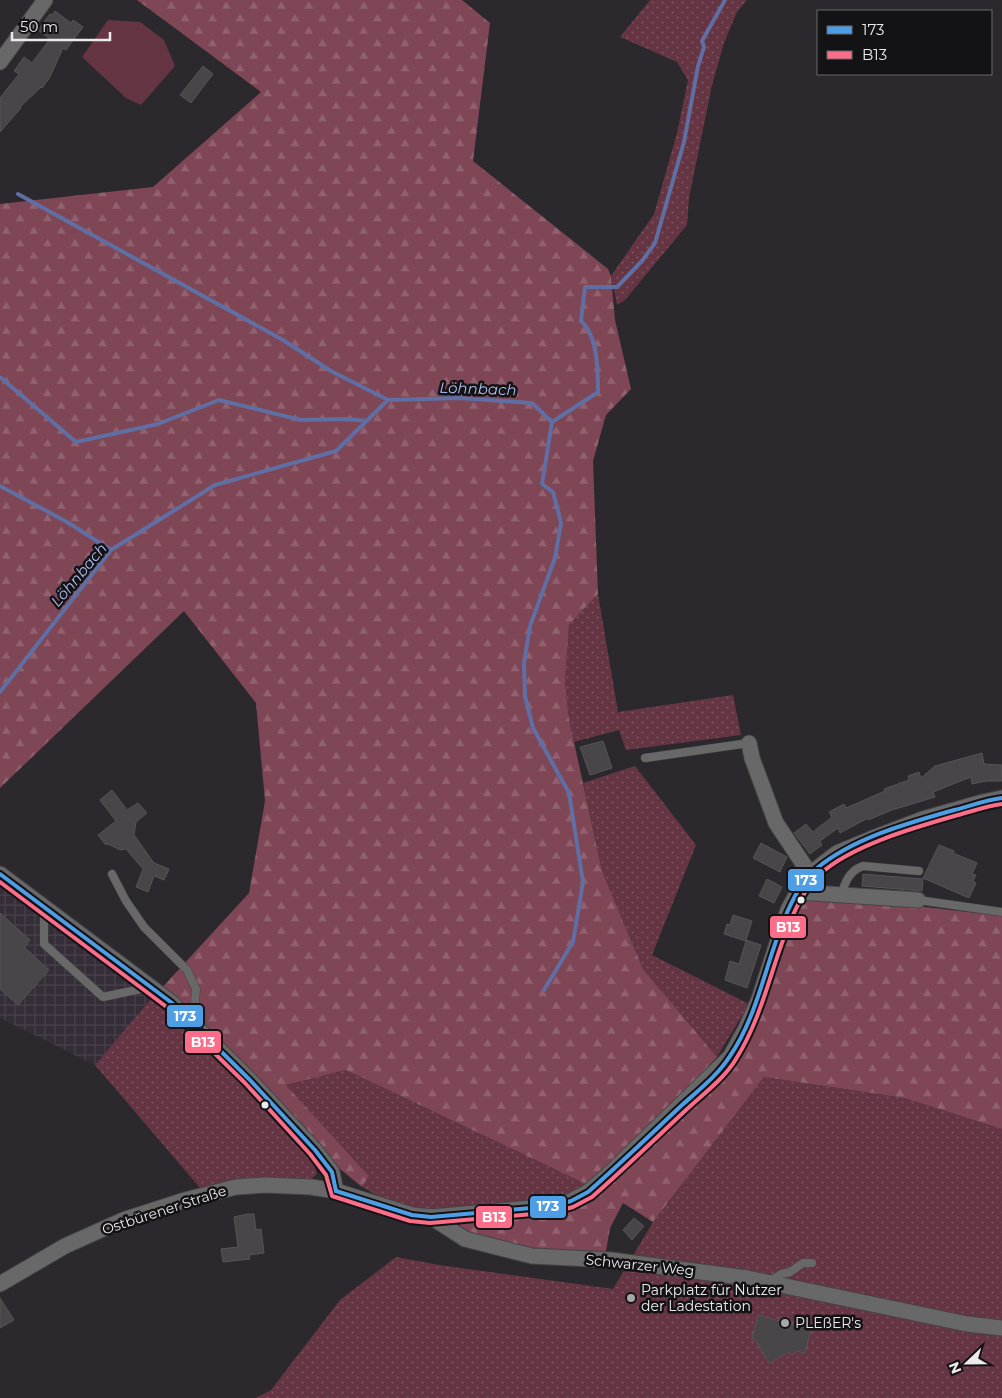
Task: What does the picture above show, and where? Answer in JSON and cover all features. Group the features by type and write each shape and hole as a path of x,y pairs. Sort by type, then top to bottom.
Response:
{"street":[{"path":"0,62 45,0"},
{"path":"749,743 752,758 776,823 810,874"},
{"name":"Ostbürener Straße","path":"0,1284 65,1246 123,1220 185,1200 236,1188 259,1186 311,1187 336,1192 412,1215 431,1217 554,1206 571,1201 588,1192 608,1175 730,1057 759,999 788,910 810,874 837,853 873,838 924,819 1002,798"},
{"path":"0,874 152,986 172,1003 249,1079 315,1150 332,1172 336,1192"},
{"path":"798,892 918,900"},
{"name":"Schwarzer Weg","path":"431,1217 465,1239 532,1256 617,1261 747,1278 967,1324 1002,1328"}],"lane":[{"path":"645,758 749,743"},
{"path":"841,896 845,882 850,875 857,868 863,866 919,871"},
{"path":"112,874 126,901 144,927 187,970 196,989 194,1024"},
{"path":"918,900 1002,912"},
{"path":"44,906 44,944 103,996 152,986"},
{"path":"769,1282 781,1274 790,1272 803,1263 812,1263"}],"shaded area":[{"path":"650,0 747,0 737,12 724,43 712,85 689,198 687,225 625,300 617,305 611,276 654,214 677,133 688,80 677,62 620,37"},
{"path":"108,20 140,22 164,40 175,66 141,105 126,98 82,57"},
{"path":"598,594 618,712 733,695 741,735 626,750 619,730 574,742 569,719 565,682 569,625"},
{"path":"635,766 696,845 652,955 749,1004 717,1057 643,969 602,871 583,783"},
{"path":"0,880 156,993 95,1065 0,1018"},
{"path":"156,993 246,1078 313,1160 317,1174 310,1180 201,1189 95,1065"},
{"path":"346,1070 588,1185 568,1197 549,1201 432,1212 391,1203 362,1187 369,1176 286,1085"},
{"path":"764,1077 904,1098 1002,1129 1002,1398 256,1398 271,1390 340,1300 396,1257 439,1265 613,1289 653,1222"}],"green space":[{"path":"137,0 462,0 490,23 473,161 608,269 611,276 615,320 631,389 606,415 593,461 598,594 569,625 565,682 569,719 602,871 643,969 717,1057 652,1125 588,1185 346,1070 286,1085 369,1176 362,1187 317,1150 159,991 249,893 265,801 256,703 184,611 0,788 0,204 153,187 261,92"},
{"path":"798,899 908,905 1002,916 1002,1129 904,1098 764,1077 653,1222 623,1203 610,1228 605,1257 534,1251 461,1230 459,1226 462,1222 551,1214 576,1207 593,1198 710,1091 739,1059 765,1003"}],"building":[{"path":"55,11 71,23 73,20 83,27 66,50 63,48 50,77 42,88 20,107 0,132 0,98 19,74 14,71 24,57 32,63 50,39 38,30 50,14 52,15"},
{"path":"203,66 213,74 191,103 180,95"},
{"path":"603,741 612,768 590,775 580,747"},
{"path":"982,753 984,764 1002,765 1002,781 972,784 971,777 933,792 935,797 892,810 868,820 868,818 840,833 838,828 820,841 822,845 810,854 794,833 806,824 813,832 832,817 829,812 844,804 846,808 885,791 884,789 909,780 908,776 919,772 921,778 935,766"},
{"path":"112,790 127,810 138,803 147,813 136,822 134,835 154,863 169,869 164,880 154,876 148,892 136,887 143,869 126,849 120,850 108,844 106,845 98,835 116,821 100,800"},
{"path":"761,843 787,857 780,872 753,858"},
{"path":"939,845 977,863 972,874 976,875 973,881 976,883 969,898 923,878"},
{"path":"863,874 923,879 922,891 862,886"},
{"path":"767,879 782,887 774,903 759,896"},
{"path":"0,913 30,940 24,947 49,970 18,1005 0,989"},
{"path":"733,915 752,921 746,940 761,945 747,988 725,980 730,961 739,964 746,941 724,934 727,924 730,925"},
{"path":"254,1214 256,1230 261,1229 264,1253 249,1255 250,1259 223,1262 221,1249 238,1247 234,1217"},
{"path":"634,1218 644,1226 632,1240 623,1230"},
{"path":"0,1298 14,1320 0,1328"},
{"path":"758,1315 779,1321 780,1317 791,1320 790,1324 811,1329 805,1353 797,1351 792,1355 788,1352 770,1363 768,1362 755,1339 752,1339"}],"waterway":[{"name":"Löhnbach","path":"0,692 111,550 215,485 336,451 388,400 460,398 532,403 552,422 598,392 594,345 587,327 581,321 585,287 617,287 642,261 655,243 684,142 698,66 704,47 702,41 725,0"},
{"path":"18,194 283,340 331,371 388,400"},
{"path":"0,377 76,442 158,424 219,400 301,420 348,419 366,421"},
{"path":"544,990 573,942 583,882 569,793 533,728 525,696 524,663 530,626 555,558 561,523 553,492 542,484 552,422"},
{"path":"0,486 67,522 111,550"}],"transit line":[{"name":"173","path":"336,1191 412,1215 431,1217 554,1206 571,1201 588,1192 708,1082 725,1063 748,1024 777,937 790,906 797,892 816,869 831,858 864,840 900,826 1002,798"},
{"name":"B13","path":"0,882 168,1008 245,1083 310,1154 326,1175 332,1196 410,1221 430,1223 555,1212 573,1207 592,1197 713,1086 736,1059 760,1009 783,939 793,916 807,890 820,874 849,854 885,838 985,807 1002,804"},
{"name":"173","path":"0,874 172,1003 249,1079 315,1150 332,1172 336,1191"}],"place":[{"name":"Parkplatz für Nutzer der Ladestation","path":"631,1298"},
{"name":"PLEßER's","path":"785,1323"}]}
